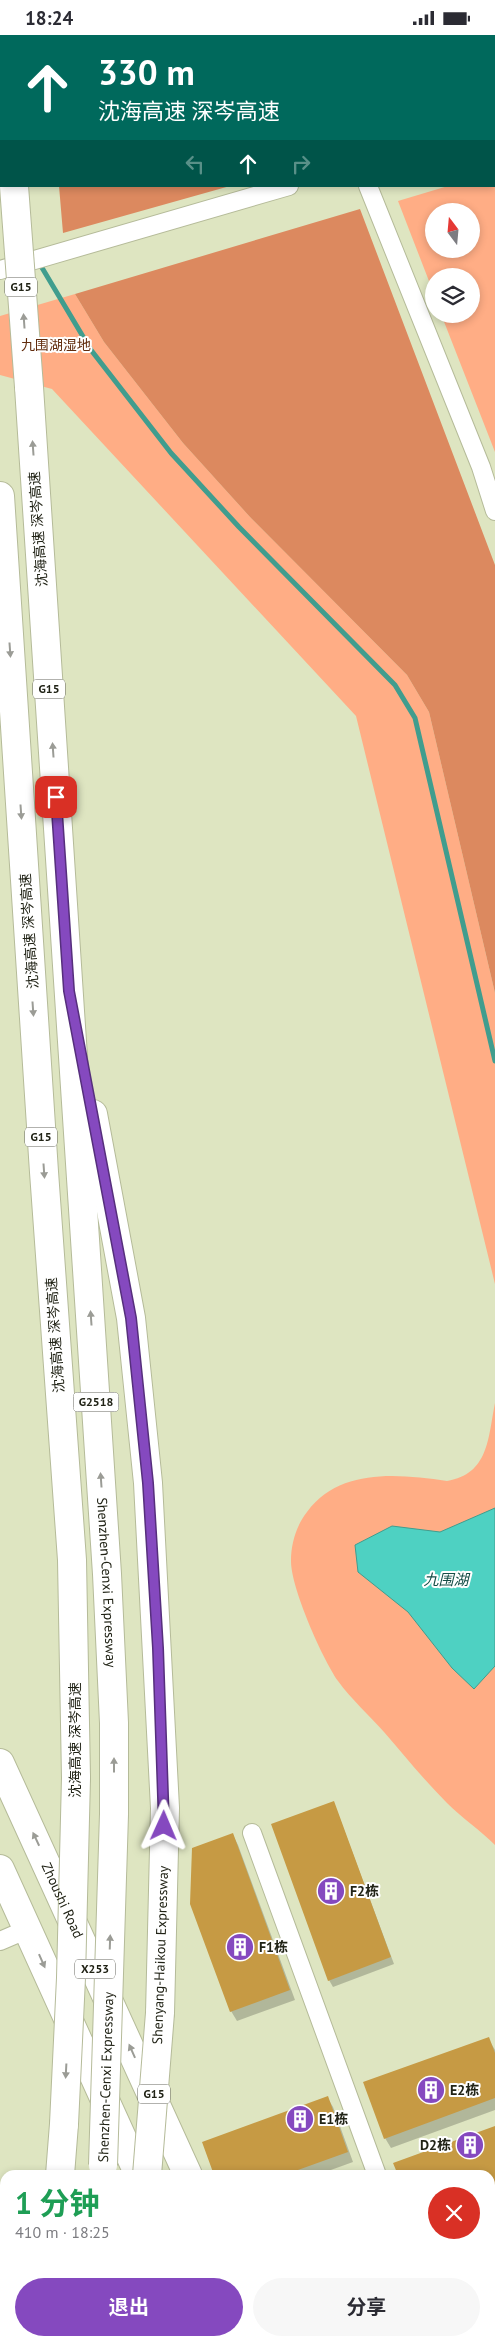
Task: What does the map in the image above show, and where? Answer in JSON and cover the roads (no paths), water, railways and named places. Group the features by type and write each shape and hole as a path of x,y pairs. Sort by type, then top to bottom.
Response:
{"main road":[{"name":"沈海高速 深岑高速","path":"14,187 69,991"},
{"name":"沈海高速 深岑高速","path":"0,497 44,1173 72,1561 76,1777 71,1978 60,2170"},
{"name":"Shenzhen-Cenxi Expressway","path":"69,991 110,1621 114,1814 102,2170"},
{"name":"Shenyang-Haikou Expressway","path":"69,991 131,1318 148,1483 165,1808 160,2013 147,2170"},
{"name":"Zhoushi Road","path":"0,1763 186,2170"},
{"path":"0,1869 137,2170"}],"street":[{"path":"0,270 285,187"},
{"path":"368,187 481,467 495,511"},
{"path":"252,1833 375,2170"},
{"path":"0,1941 28,1929"}],"water":[{"name":"九围湖","path":"495,1508 495,1666 474,1689 452,1668 408,1612 358,1572 355,1545 392,1526 440,1532"}],"waterway":[{"path":"38,261 91,350 171,453 239,527 395,685 415,718 495,1061"}],"place":[{"name":"F2栋","path":"331,1891"},
{"name":"F1栋","path":"240,1947"},
{"name":"E2栋","path":"431,2090"},
{"name":"E1栋","path":"300,2119"},
{"name":"D2栋","path":"470,2145"}],"park label":[{"name":"九围湖湿地","path":"56,345"}]}
